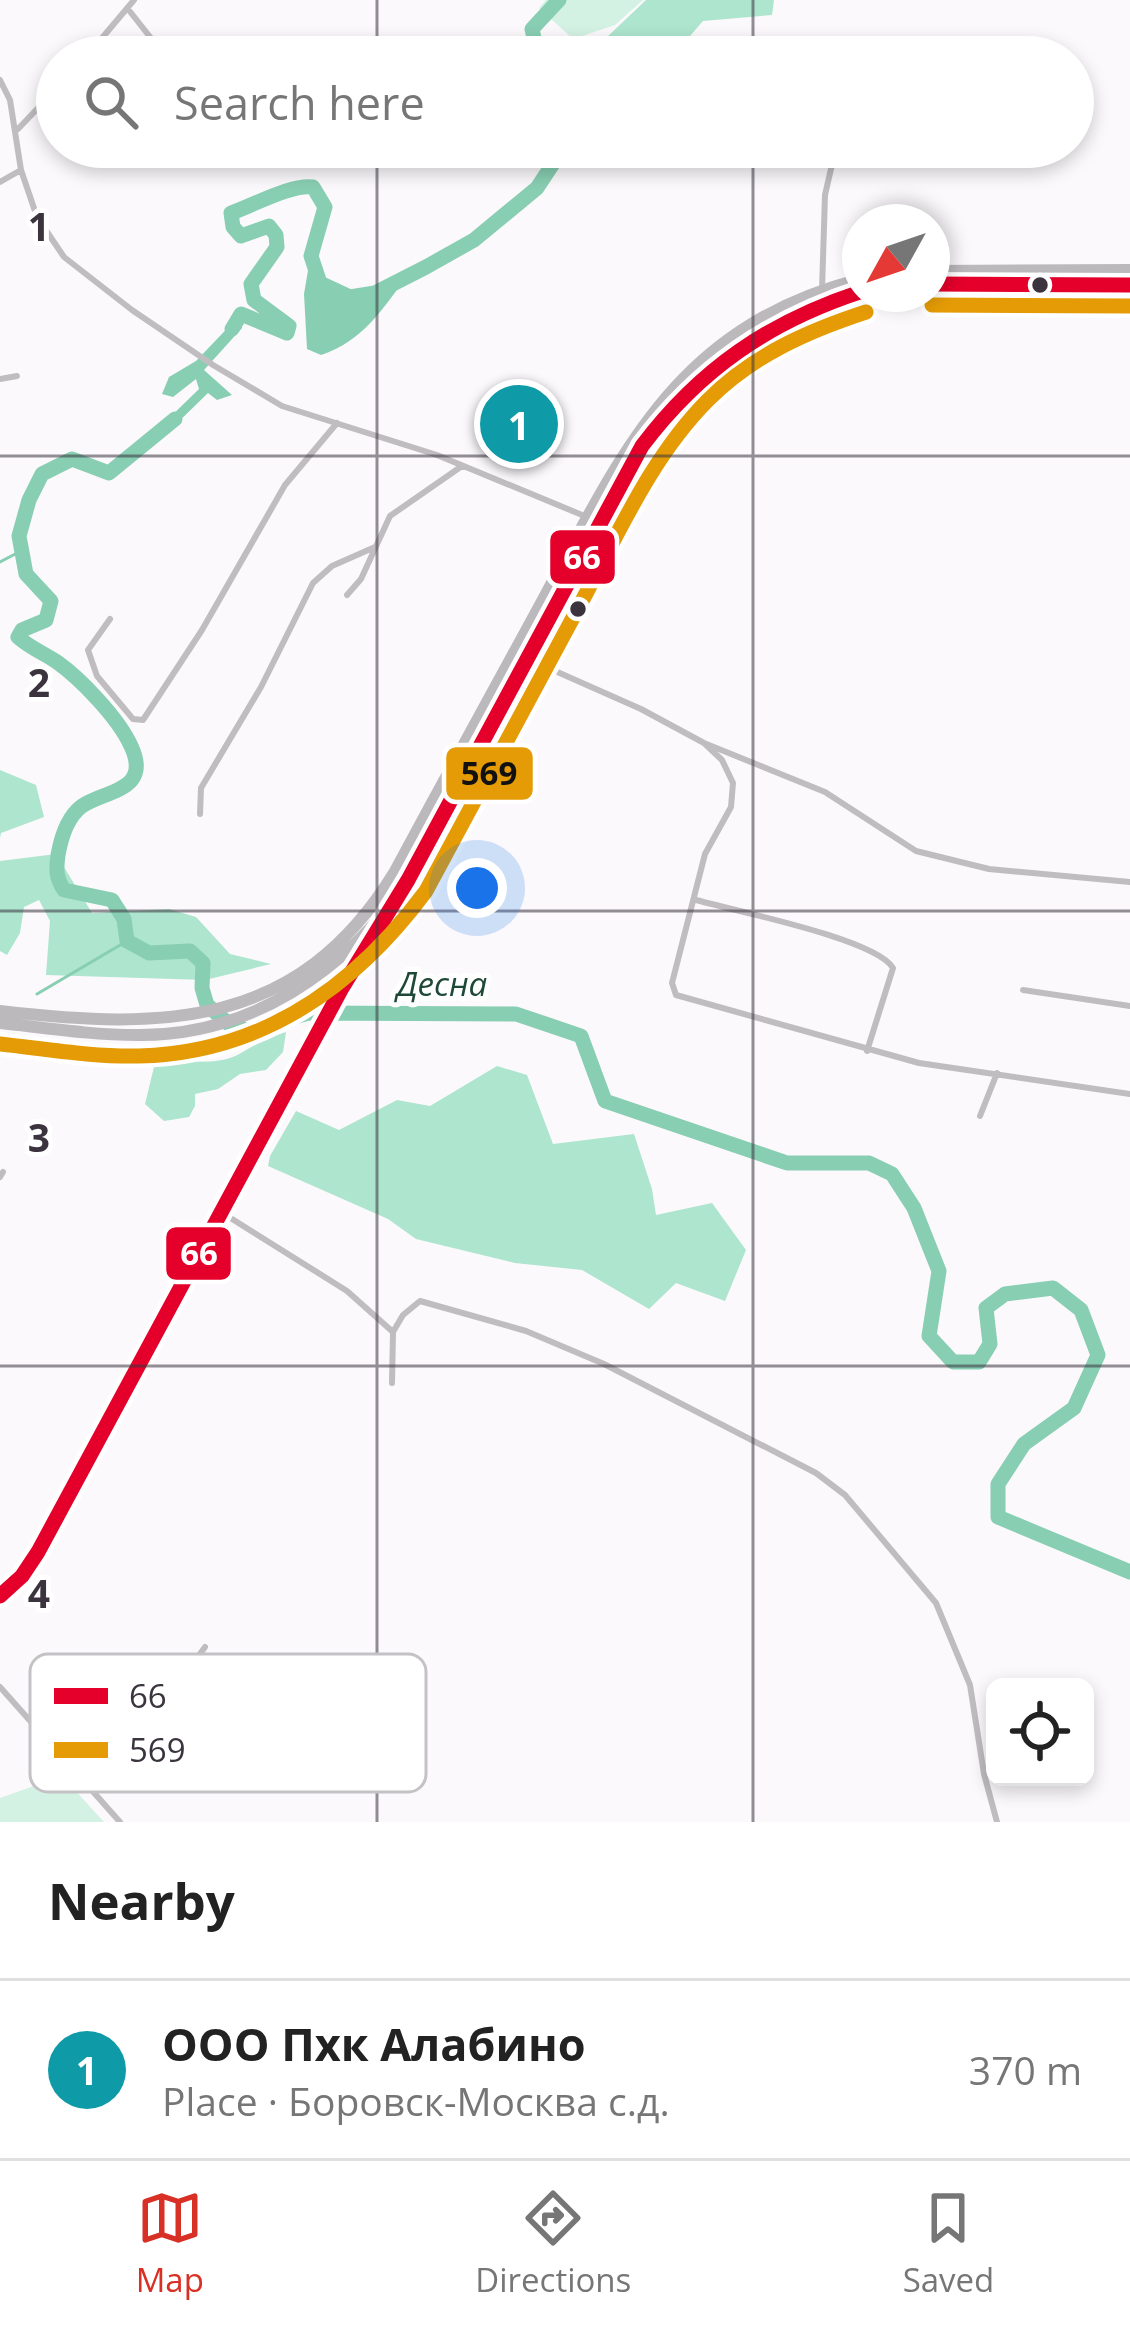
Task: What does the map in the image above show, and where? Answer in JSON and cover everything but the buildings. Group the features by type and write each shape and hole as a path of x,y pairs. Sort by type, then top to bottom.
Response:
{"highway":[{"path":"950,272 1130,270"},
{"path":"320,967 394,873 636,432 695,364 756,320 842,284"},
{"path":"950,284 1130,284"},
{"path":"0,1011 176,1033 232,1020 292,994 382,916 407,880 622,480 676,400 706,371 762,331 842,298"},
{"path":"0,1023 141,1029"}],"street":[{"path":"104,36 134,0"},
{"path":"128,9 149,36"},
{"path":"0,80 10,100 21,170 37,217 64,257 132,310 282,406 462,466 587,517"},
{"path":"17,130 36,110"},
{"path":"822,290 825,195 831,168"},
{"path":"0,182 21,170"},
{"path":"0,379 17,376"},
{"path":"110,619 88,650 97,676 133,719 143,720 202,630 285,485 337,424"},
{"path":"347,595 361,579 390,516 462,466"},
{"path":"200,814 201,788 262,687 313,583 332,566 375,548"},
{"path":"528,658 704,743 825,792 916,851 989,869 1130,882"},
{"path":"704,743 722,760 733,783 731,807 705,854 672,982 676,994 867,1051 1130,1094"},
{"path":"696,899 863,945 888,959 893,968 867,1051"},
{"path":"0,1596 38,1552 382,916"},
{"path":"1023,990 1130,1006"},
{"path":"980,1116 997,1073"},
{"path":"221,1212 347,1291 393,1332"},
{"path":"392,1383 393,1332 419,1301 526,1331 658,1390 816,1472 845,1495 936,1603 970,1684 997,1822"},
{"path":"200,1654 205,1647"},
{"path":"0,1687 30,1721"},
{"path":"93,1792 120,1822"}],"shaded area":[{"path":"546,0 643,0 615,25 582,36 570,36 539,8"},
{"path":"646,0 774,0 772,15 703,21 690,36 608,36"},
{"path":"311,253 320,283 345,293 373,292 407,276 360,333 321,355 307,349 304,294"},
{"path":"241,314 242,328 204,370 232,395 217,400 208,393 170,430 163,430 162,425 199,389 196,379 173,397 162,394 169,377 196,361"},
{"path":"0,770 36,785 44,817 1,833 0,838"},
{"path":"56,854 92,913 169,909 196,917 230,954 271,964 205,980 46,975 50,921 39,900 24,907 20,933 7,955 0,951 0,861"},
{"path":"286,1032 283,1052 266,1070 240,1074 218,1089 195,1094 189,1117 164,1121 145,1104 154,1067 163,1056 223,1060"},
{"path":"497,1066 527,1075 553,1144 634,1134 656,1215 712,1203 746,1250 725,1301 676,1283 649,1309 582,1270 515,1263 416,1239 388,1219 268,1166 296,1111 339,1130 397,1100 430,1106"},
{"path":"30,1787 30,1792 77,1792 104,1822 0,1822 0,1798"}],"waterway":[{"name":"Десна","path":"534,36 532,29 559,0"},
{"name":"Десна","path":"232,329 241,314 287,333 289,326 254,300 251,284 277,247 276,235 269,226 241,236 233,227 231,213 283,192 313,187 325,207 311,256 320,283 350,297 375,293 474,240 537,188 550,168"},
{"name":"Десна","path":"175,419 109,473 72,459 42,474 19,536 26,574 51,601 46,620 22,630 18,637 88,689 118,724 136,761 131,781 82,806 69,822 57,865 64,890 112,900 124,919 127,941 149,953 190,951 203,963 207,1005 230,1025 249,1031 308,1013 516,1014 581,1036 605,1101 787,1163 869,1163 892,1174 914,1208 939,1271 929,1336 953,1362 979,1362 990,1344 986,1308 1005,1294 1053,1288 1081,1310 1098,1355 1074,1408 1024,1444 998,1484 998,1517 1130,1572"},
{"path":"0,562 21,551"},
{"path":"37,994 127,941"}],"transit line":[{"name":"66","path":"950,284 1130,285"},
{"name":"66","path":"0,1596 38,1552 642,446 688,394 739,351 842,299"},
{"name":"569","path":"950,305 1130,306"},
{"name":"569","path":"0,1044 104,1055 183,1052 265,1028 336,985 398,926 426,891 638,496 688,422 725,384 762,357 866,312"}],"place":[{"name":"ООО Пхк Алабино","path":"519,424"}]}
